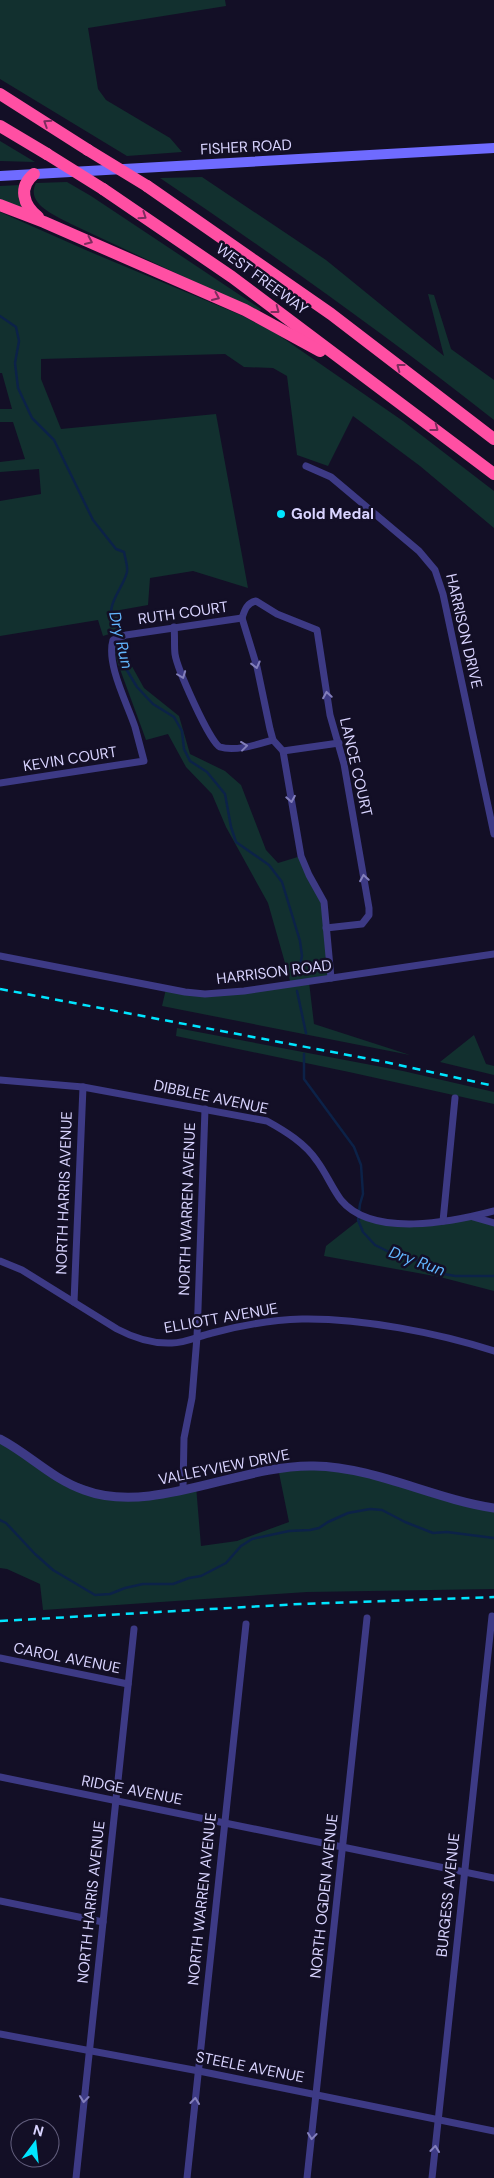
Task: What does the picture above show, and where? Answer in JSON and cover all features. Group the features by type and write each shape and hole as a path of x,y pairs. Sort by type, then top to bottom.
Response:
{"highway":[{"name":"WEST FREEWAY","path":"0,94 147,186 331,314 494,439"},
{"name":"WEST FREEWAY","path":"0,126 103,189 232,276 494,474"},
{"path":"34,174 27,182 24,198 29,208 44,222"},
{"path":"0,205 208,293 289,332 358,374 413,412"}],"main road":[{"name":"FISHER ROAD","path":"0,176 494,148"}],"street":[{"name":"HARRISON DRIVE","path":"306,466 331,477 419,551 435,570 445,603 494,834"},
{"name":"RUTH COURT","path":"144,761 113,664 111,648 113,640 126,635 242,618 245,608 250,602 256,601 277,614 302,623"},
{"path":"242,618 254,658 273,740 283,751 301,856 324,902 331,978"},
{"name":"LANCE COURT","path":"302,623 317,630 330,715 339,742 369,908 369,915 362,924 326,928"},
{"path":"174,627 175,654 182,677 215,743 228,748 273,740"},
{"path":"283,751 339,742"},
{"name":"KEVIN COURT","path":"0,783 144,761"},
{"name":"HARRISON ROAD","path":"0,956 146,985 205,994 244,991 494,954"},
{"name":"DIBBLEE AVENUE","path":"0,1080 82,1087 267,1121 287,1132 316,1159 341,1200 352,1210 364,1216 397,1223 443,1221 472,1217 494,1211"},
{"name":"NORTH HARRIS AVENUE","path":"74,1302 82,1087"},
{"path":"443,1221 455,1098"},
{"name":"NORTH WARREN AVENUE","path":"183,1489 184,1438 192,1398 197,1337 205,1109"},
{"path":"472,1217 494,1223"},
{"name":"ELLIOTT AVENUE","path":"0,1261 22,1270 117,1329 137,1338 157,1343 174,1343 256,1323 294,1319 330,1319 406,1330 494,1351"},
{"name":"VALLEYVIEW DRIVE","path":"0,1439 63,1481 90,1492 126,1498 161,1494 278,1468 314,1466 355,1471 435,1495 494,1508"},
{"name":"BURGESS AVENUE","path":"432,2178 492,1616"},
{"name":"NORTH OGDEN AVENUE","path":"307,2178 367,1618"},
{"name":"NORTH WARREN AVENUE","path":"187,2178 246,1624"},
{"name":"NORTH HARRIS AVENUE","path":"76,2178 134,1629"},
{"name":"CAROL AVENUE","path":"0,1658 128,1684"},
{"name":"RIDGE AVENUE","path":"0,1778 494,1878"},
{"path":"0,1902 103,1922"},
{"name":"STEELE AVENUE","path":"0,2034 198,2071 494,2131"}],"green space":[{"path":"0,0 225,0 226,6 88,28 98,89 106,100 170,138 182,152 127,156 0,79"},
{"path":"0,141 35,162 0,161"},
{"path":"202,177 326,260 444,356 428,294 434,295 451,349 494,380 494,420 329,296 160,178"},
{"path":"67,182 261,309 259,312 71,224 50,213 38,203 34,190 36,183"},
{"path":"20,185 23,209 0,200 0,186"},
{"path":"0,212 243,316 277,334 403,421 494,491 494,528 420,466 353,416 328,466 297,455 287,376 273,368 244,367 225,354 41,359 41,379 61,429 216,414 248,588 193,571 150,578 148,605 120,610 122,630 103,636 98,620 0,636 0,501 41,494 39,469 0,472 0,462 25,459 13,422 0,422 0,409 12,409 2,373 0,373"},
{"path":"124,640 129,661 144,688 179,716 190,754 225,771 241,785 266,850 278,863 301,856 322,896 331,978 309,982 314,1024 410,1055 162,1006 166,989 205,994 291,984 268,903 226,827 212,794 186,767 168,734 146,740 117,661 114,642"},
{"path":"177,1028 403,1071 494,1092 494,1104 176,1036"},
{"path":"474,1035 486,1064 494,1066 494,1075 440,1062"},
{"path":"364,1216 397,1223 472,1217 494,1223 494,1291 440,1277 324,1256 326,1246"},
{"path":"0,1439 51,1473 115,1497 196,1486 201,1546 237,1541 289,1522 278,1468 329,1467 494,1508 494,1589 307,1592 43,1610 40,1584 7,1569 0,1568"}],"waterway":[{"name":"Dry Run","path":"0,316 16,327 19,341 15,363 18,388 32,418 54,440 93,520 116,549 124,552 127,572 112,606 111,613 117,627 125,667 137,687 153,704 174,717 182,731 184,749 190,761 207,772 225,794 231,827 236,842 269,865 282,882 300,941 302,956 298,974"},
{"name":"Dry Run","path":"297,991 306,1033"},
{"name":"Dry Run","path":"304,1054 304,1079 354,1147 361,1165 363,1194 358,1220 363,1232 375,1245 399,1257 425,1262 444,1274 455,1276 494,1276"},
{"path":"0,1520 6,1523 53,1570 95,1595 110,1594 143,1584 173,1584 201,1576 226,1563 241,1546 252,1539 289,1531 319,1528 348,1513 370,1509 382,1510 433,1533 447,1532 494,1538"}],"railway":[{"path":"0,989 385,1062 494,1086"},
{"path":"0,1621 300,1604 494,1597"}],"place":[{"name":"Gold Medal","path":"281,514"}]}
